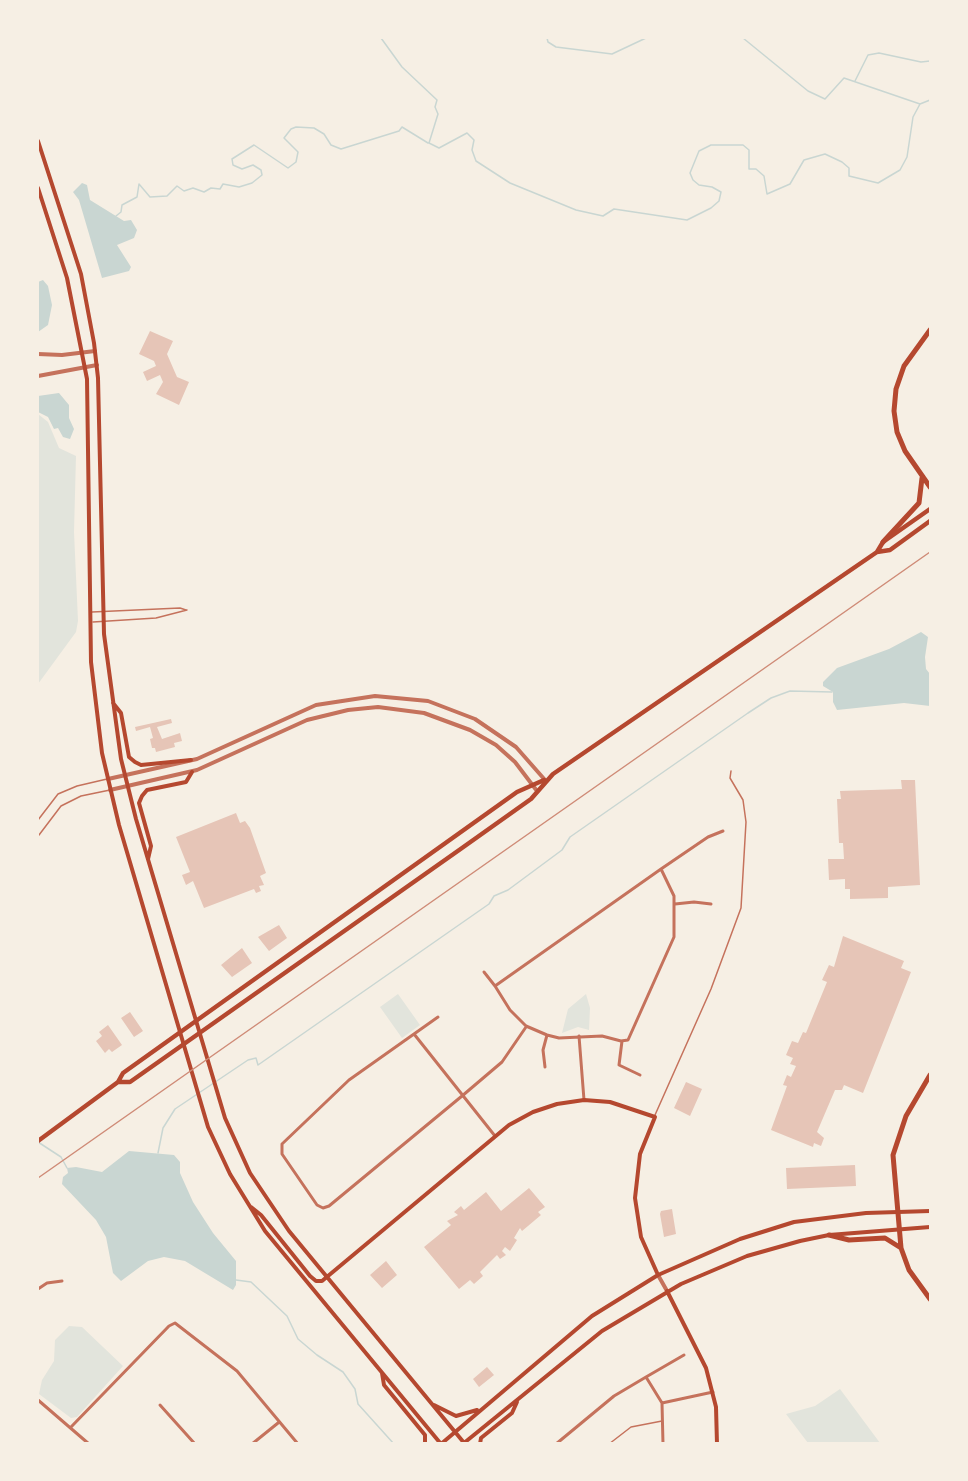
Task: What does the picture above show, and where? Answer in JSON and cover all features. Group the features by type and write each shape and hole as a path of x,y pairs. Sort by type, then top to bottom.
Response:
{"highway":[{"path":"930,330 904,366 896,389 894,411 897,432 905,451 930,487"},
{"path":"884,542 919,503 922,477"},
{"path":"930,1075 906,1116 893,1155 896,1211 901,1248 909,1270 930,1299"},
{"path":"830,1235 849,1240 885,1238 901,1248"}],"main road":[{"path":"38,141 81,274 97,365 103,622 112,702 125,776 225,1118 250,1173 268,1203 464,1443 602,1331 667,1291 747,1256 830,1235 930,1227"},
{"path":"38,188 67,278 86,367 94,694 108,779 171,1005 208,1127 247,1204 281,1251 441,1443 591,1316 658,1275 708,1251 767,1230 828,1216 930,1211"},
{"path":"38,1141 118,1082 123,1073 517,792 545,780 877,552 884,542 930,509"},
{"path":"877,552 890,550 930,521"},
{"path":"112,702 121,713 129,757 135,762 141,765 191,760"},
{"path":"148,859 151,846 139,802 142,796 147,790 186,782 192,772"},
{"path":"118,1082 130,1082 528,801 545,780"},
{"path":"247,1204 261,1215 313,1279 322,1281 495,1136 533,1112 557,1104 584,1100 621,1104 654,1117 640,1154 635,1198 641,1238 658,1275"},
{"path":"667,1291 699,1353 713,1392 717,1443"},
{"path":"382,1372 384,1385 425,1435 425,1443"},
{"path":"480,1443 481,1438 512,1413 517,1401"},
{"path":"431,1402 456,1416 480,1408"}],"street":[{"path":"38,354 95,351"},
{"path":"38,375 97,365"},
{"path":"108,779 191,760 302,709 341,699 392,696 429,702 475,719 516,747 545,780"},
{"path":"111,790 192,772 307,720 348,710 378,707 424,713 470,730 508,756 537,791"},
{"path":"495,986 708,837 723,831"},
{"path":"484,972 510,1010 526,1026 559,1038 602,1036 622,1041 628,1040 674,938 675,904 661,869"},
{"path":"675,904 694,902 711,904"},
{"path":"438,1017 349,1080 282,1143 282,1154 312,1202 322,1208 329,1206 502,1062 526,1026"},
{"path":"414,1033 495,1136"},
{"path":"545,1067 543,1050 548,1035"},
{"path":"579,1036 584,1100"},
{"path":"622,1041 619,1065 640,1075"},
{"path":"658,1275 667,1291"},
{"path":"38,1289 47,1283 62,1281"},
{"path":"71,1427 169,1326 175,1323 237,1371 278,1423 298,1443"},
{"path":"556,1443 614,1396 684,1355"},
{"path":"646,1377 662,1403 663,1443"},
{"path":"662,1403 713,1392"},
{"path":"38,1400 89,1443"},
{"path":"160,1405 195,1443"},
{"path":"252,1443 278,1423"}],"lane":[{"path":"91,612 180,608 187,610 156,618 91,622"},
{"path":"654,1117 711,989 741,908 746,822 743,800 730,778 731,771"},
{"path":"38,820 58,794 77,786 108,779"},
{"path":"39,835 61,806 81,796 111,790"},
{"path":"609,1443 631,1427 663,1421"}],"shaded area":[{"path":"82,183 87,185 90,200 124,221 131,220 137,230 134,238 117,245 131,267 129,271 102,278 79,200 73,192"},
{"path":"43,280 48,286 52,305 48,325 38,332 38,282"},
{"path":"59,393 69,405 69,418 74,429 70,439 63,437 58,428 54,429 48,417 38,412 38,396"},
{"path":"38,414 48,422 59,448 76,456 74,532 78,621 76,632 38,684"},
{"path":"921,632 928,637 925,657 926,669 930,674 930,706 904,703 837,710 833,702 833,692 823,686 823,682 837,668 889,649"},
{"path":"398,994 420,1025 402,1038 380,1007"},
{"path":"586,994 590,1008 589,1030 578,1027 562,1033 568,1009"},
{"path":"129,1151 174,1155 180,1162 180,1173 193,1202 213,1233 236,1261 236,1285 233,1290 185,1261 164,1257 148,1261 121,1281 113,1273 106,1237 96,1220 62,1184 63,1177 68,1173 67,1168 76,1167 102,1172"},
{"path":"69,1326 82,1327 123,1366 77,1417 71,1418 39,1394 42,1380 54,1361 55,1340"},
{"path":"840,1389 880,1443 808,1443 786,1414 815,1406"}],"building":[{"path":"150,331 173,341 167,354 177,377 189,382 179,405 156,394 163,382 160,375 147,381 143,372 156,366 154,361 139,354"},
{"path":"171,719 172,723 157,727 162,739 180,733 182,741 174,743 175,747 156,752 155,748 152,748 150,739 153,738 150,727 136,731 135,727"},
{"path":"901,780 915,780 920,885 888,887 888,898 850,899 850,889 845,889 845,879 829,880 828,859 844,859 843,843 839,843 837,799 841,799 840,791 902,789"},
{"path":"236,813 240,823 245,821 250,828 266,873 260,876 264,885 259,886 261,891 256,893 254,889 204,908 193,881 186,885 182,875 190,872 176,837"},
{"path":"279,925 287,938 269,951 258,937"},
{"path":"843,936 904,961 901,968 911,972 863,1093 844,1085 842,1090 835,1090 817,1132 824,1138 821,1146 814,1143 813,1147 771,1130 787,1086 783,1085 787,1075 791,1077 796,1066 790,1064 793,1058 786,1055 792,1041 798,1043 803,1032 806,1033 827,982 822,980 829,965 834,967"},
{"path":"242,948 252,963 232,977 221,965"},
{"path":"130,1012 143,1031 134,1037 121,1018"},
{"path":"108,1025 122,1045 112,1052 109,1049 105,1053 96,1041 102,1036 99,1032"},
{"path":"686,1082 702,1089 690,1116 674,1108"},
{"path":"855,1165 856,1186 787,1189 786,1168"},
{"path":"529,1188 545,1207 538,1212 541,1215 522,1231 520,1228 514,1238 517,1240 510,1251 505,1247 502,1251 506,1255 500,1259 497,1255 480,1272 483,1276 474,1284 470,1280 459,1289 424,1247 451,1225 447,1221 458,1215 454,1212 461,1206 464,1210 486,1192 501,1211"},
{"path":"672,1209 676,1234 664,1237 660,1214 661,1211"},
{"path":"386,1261 397,1275 382,1288 370,1275"},
{"path":"487,1367 494,1375 479,1387 473,1379"}],"waterway":[{"path":"381,38 402,67 437,100 435,107 438,114 429,143 439,148 467,133 474,140 472,150 476,161 510,183 576,210 603,216 614,209 687,220 711,208 719,201 721,192 712,187 699,185 690,173 699,151 711,145 743,145 749,150 749,169 756,169 764,176 767,194 790,184 804,160 825,154 849,168 849,176 878,183 900,170 907,157 913,117 920,104 930,100"},
{"path":"547,38 548,42 556,47 612,54 646,38"},
{"path":"743,38 808,91 825,99 844,78 920,104"},
{"path":"855,81 868,55 879,53 921,62 930,61"},
{"path":"116,216 121,212 122,205 137,197 139,184 150,197 167,196 177,186 184,191 193,188 204,192 211,188 220,189 223,184 239,187 252,183 262,175 261,170 253,165 242,169 233,165 232,159 254,145 288,168 296,162 298,152 284,138 291,129 296,127 314,128 324,134 331,145 341,149 399,131 402,127 428,143"},
{"path":"158,1153 163,1128 175,1109 248,1060 256,1058 258,1065 489,904 494,896 508,890 562,850 570,837 748,713 771,698 790,691 832,692"},
{"path":"38,1142 61,1157 67,1168"},
{"path":"236,1280 251,1282 287,1316 298,1339 343,1372 355,1389 358,1404 394,1444"}],"railway":[{"path":"38,1178 930,552"}]}
